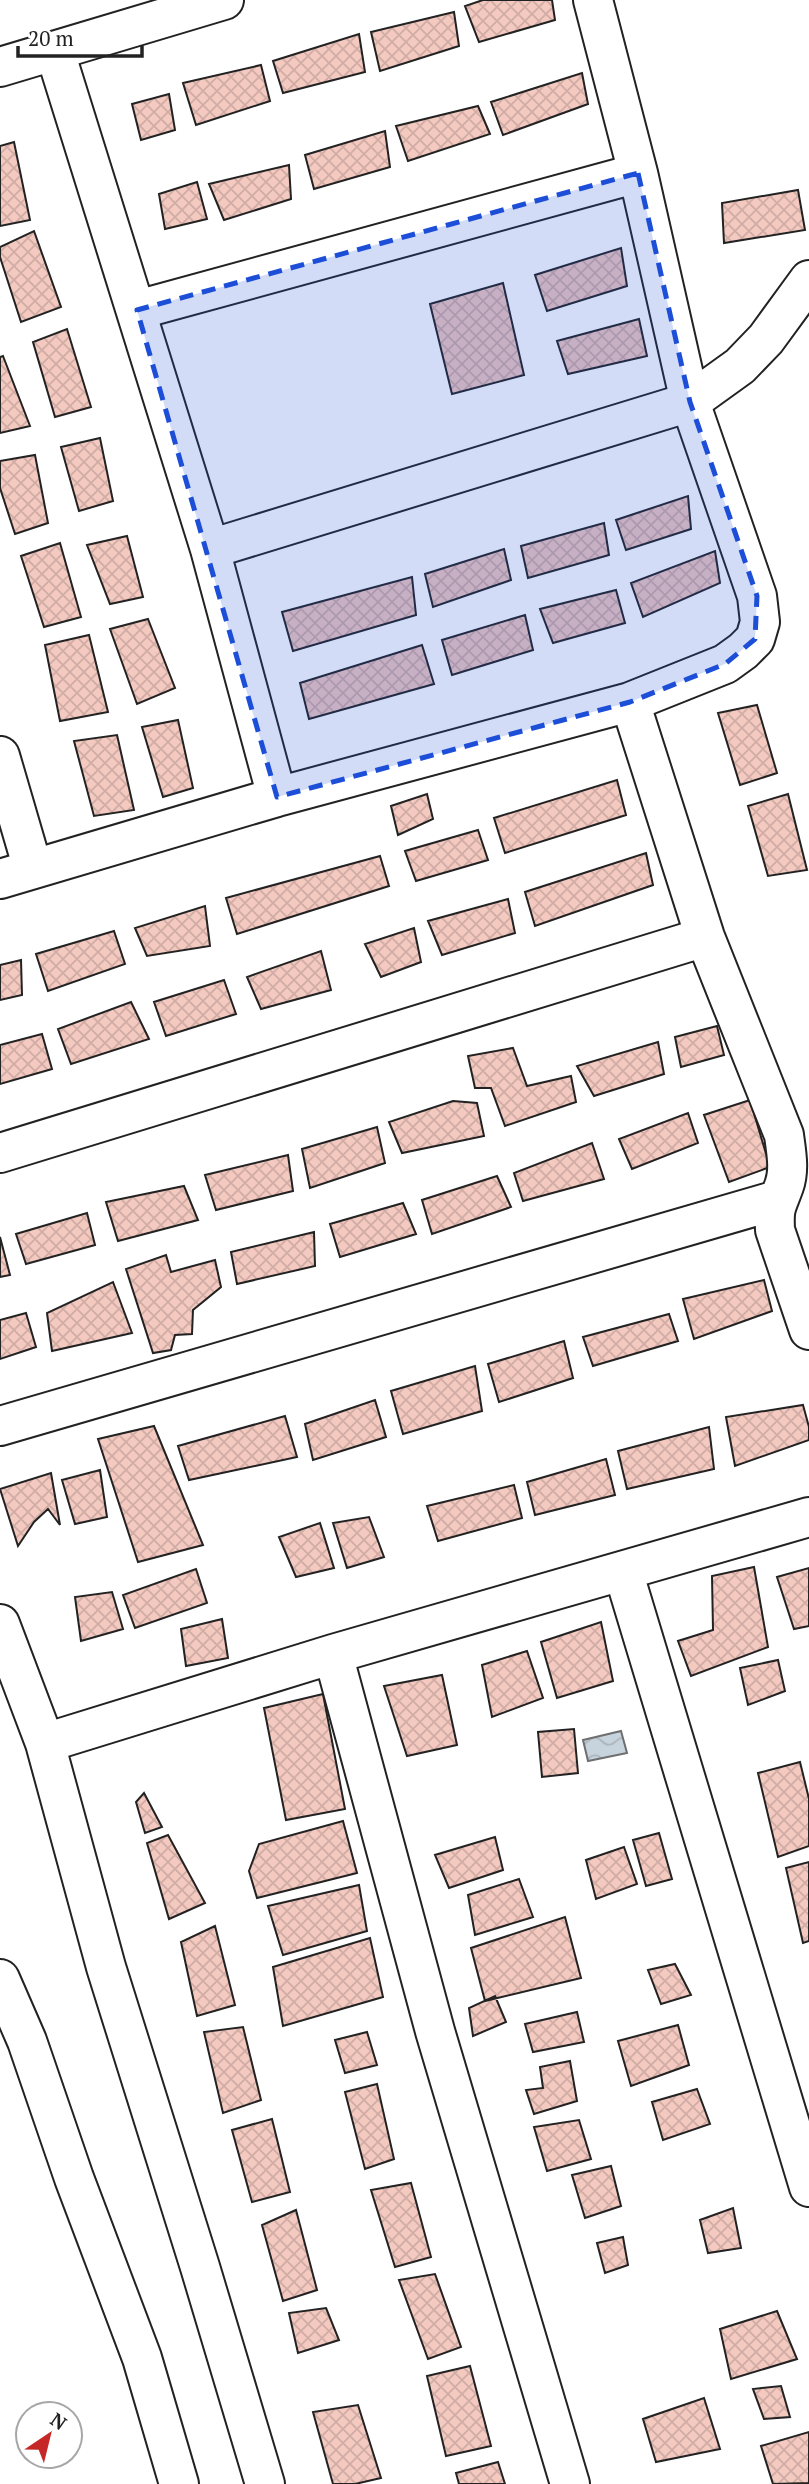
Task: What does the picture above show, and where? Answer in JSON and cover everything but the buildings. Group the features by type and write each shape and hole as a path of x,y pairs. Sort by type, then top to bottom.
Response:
{"street":[{"path":"0,67 225,0"},
{"path":"0,756 17,874 277,797 630,702 725,664 755,639 760,622 757,596 690,402 638,173 593,0"},
{"path":"55,52 210,549 277,797"},
{"path":"137,310 638,173"},
{"path":"210,549 690,402 740,366 766,339 809,280"},
{"path":"630,702 705,937 784,1135 787,1163 785,1185 774,1213 775,1230 809,1330"},
{"path":"0,1153 705,937"},
{"path":"0,1426 777,1200"},
{"path":"45,1743 332,1654 809,1517"},
{"path":"623,1570 809,2187"},
{"path":"0,1624 45,1743 106,1967 265,2484"},
{"path":"332,1654 435,2031 570,2484"},
{"path":"0,1979 27,2041 74,2178 142,2358 179,2484"}],"highlighted area":[{"path":"638,173 690,402 757,596 755,639 725,664 630,702 277,797 137,310"}],"water":[{"path":"621,1731 627,1753 588,1761 583,1740"}]}
